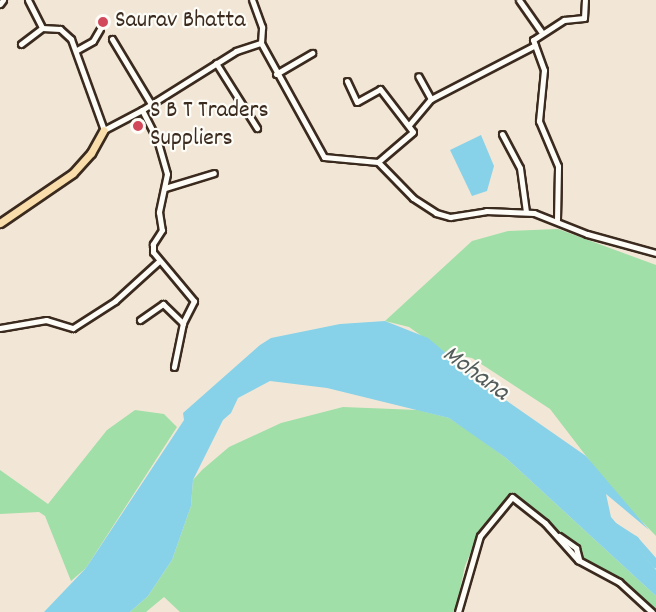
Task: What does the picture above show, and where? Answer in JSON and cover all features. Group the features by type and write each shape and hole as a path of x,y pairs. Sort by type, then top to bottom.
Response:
{"main road":[{"path":"0,223 73,173 91,153 104,130"}],"street":[{"path":"0,4 3,0"},
{"path":"28,0 42,28"},
{"path":"252,0 262,27 261,43 276,74 324,157 378,162 413,198 436,213 450,217 486,211 526,212 557,220 587,234 656,252"},
{"path":"519,0 541,32"},
{"path":"557,220 558,166 539,121 544,70 533,40 541,32 564,20 584,18 585,0"},
{"path":"21,44 42,28 67,33 77,50 104,130 142,110 216,63 261,43"},
{"path":"77,50 93,41 100,29"},
{"path":"112,39 151,104"},
{"path":"408,125 431,99 535,45"},
{"path":"276,74 312,53"},
{"path":"216,63 257,128"},
{"path":"418,76 431,99"},
{"path":"347,81 357,102 380,90 413,132 378,162"},
{"path":"142,110 163,155 165,188 159,212 162,230 153,244 159,261 194,301 183,323 174,367"},
{"path":"502,134 520,168 526,212"},
{"path":"165,188 214,173"},
{"path":"0,328 46,320 73,328 115,301 159,261"},
{"path":"140,320 163,304 183,323"},
{"path":"458,612 480,536 512,497 558,536 579,561 619,582 652,612"}],"green space":[{"path":"558,229 656,265 656,536 616,495 550,409 472,358 446,353 409,327 385,321 472,241 508,231"},
{"path":"343,407 418,410 449,418 506,458 656,596 656,612 611,573 581,558 576,546 513,496 508,497 478,535 465,566 455,612 180,612 164,597 146,612 130,612 148,596 172,560 191,506 193,480 202,470 229,447 281,423"},
{"path":"135,410 164,414 177,427 86,568 71,581 45,516 39,512 0,514 0,470 48,504 107,430"}],"water":[{"path":"481,135 494,166 487,191 472,196 450,150"},
{"path":"385,321 428,338 484,385 586,456 649,530 606,494 611,517 656,570 656,596 506,458 449,418 327,388 270,381 238,398 231,413 223,420 193,480 191,506 172,560 148,596 130,612 44,612 86,568 184,420 183,413 260,345 271,338 340,324"}],"waterway":[{"name":"Mohana","path":"615,527 635,540 656,564"}],"place":[{"name":"Saurav Bhatta","path":"103,22"},
{"name":"S B T Traders Suppliers","path":"138,126"}]}
